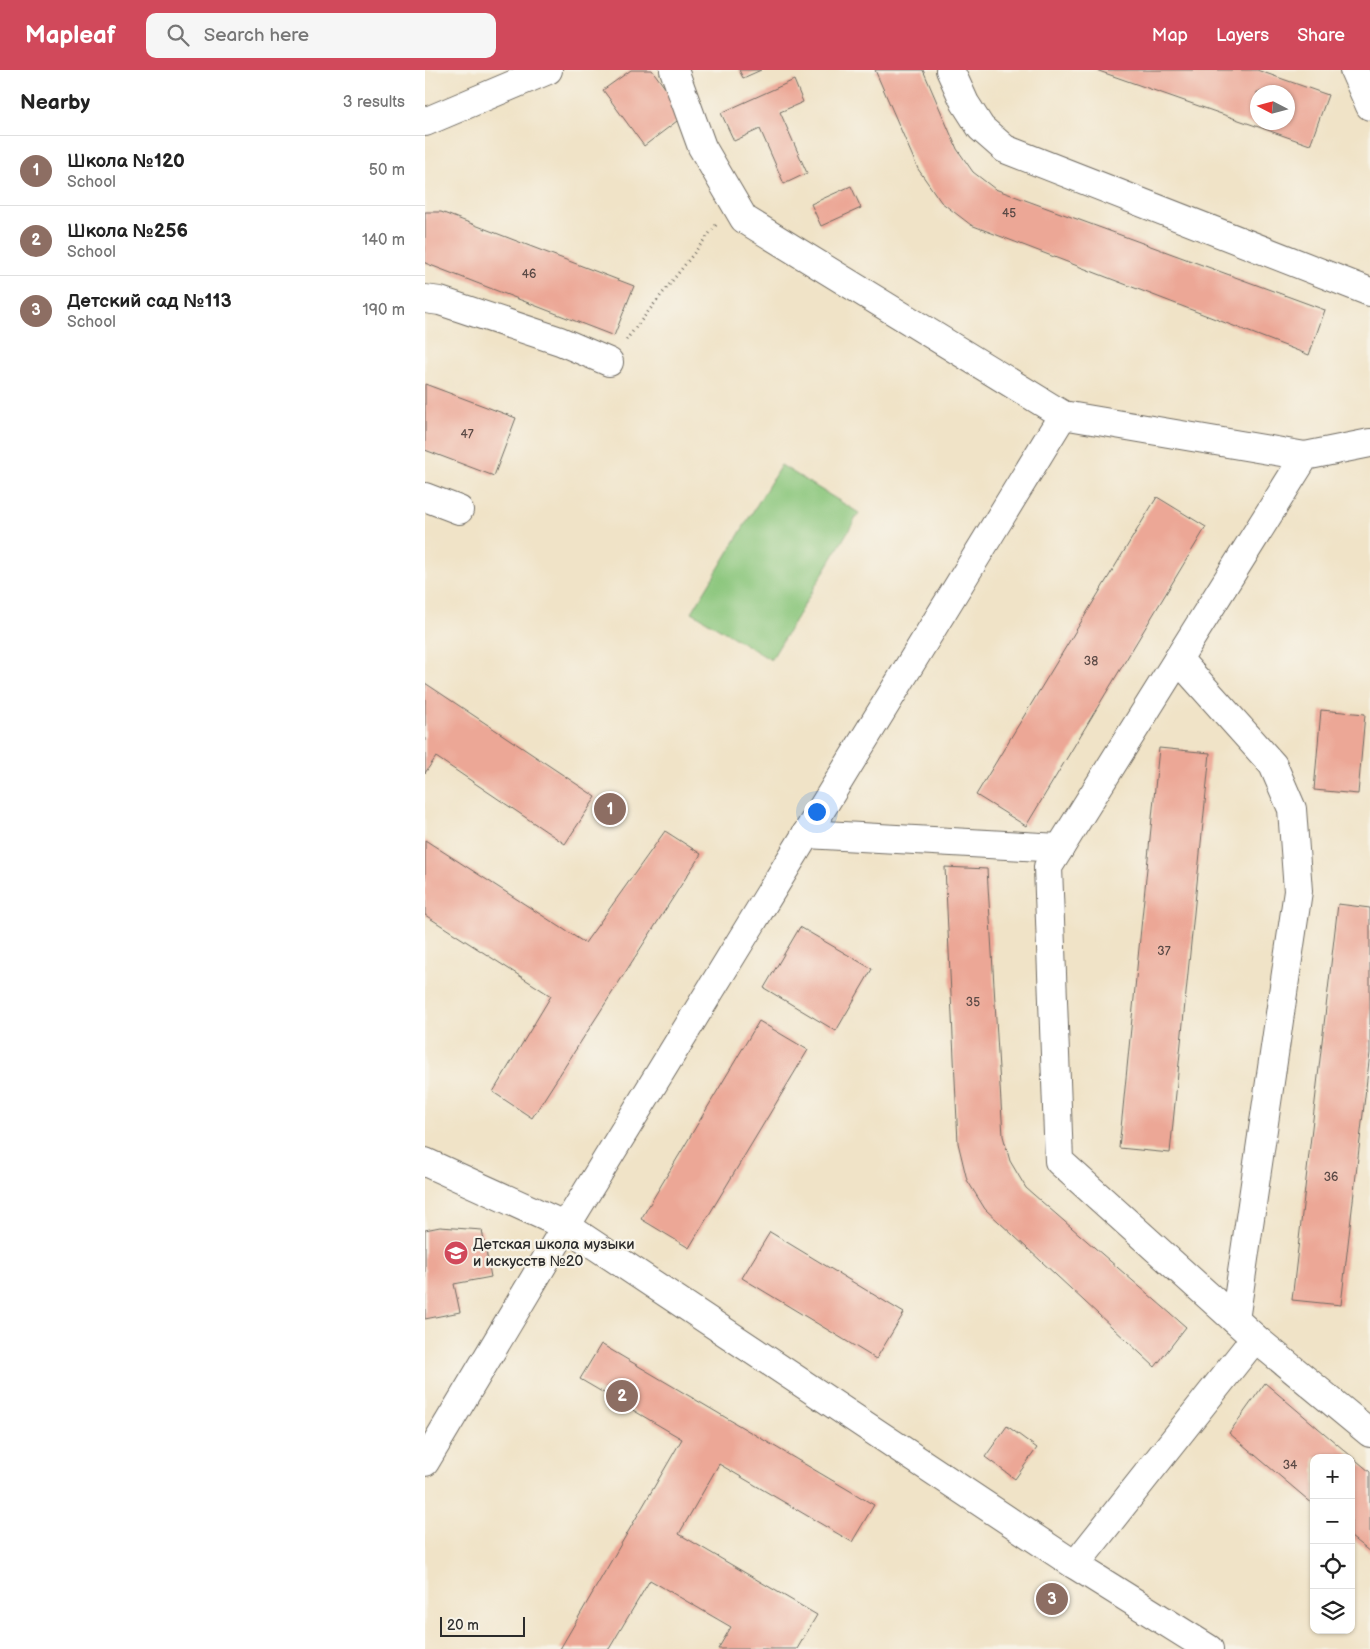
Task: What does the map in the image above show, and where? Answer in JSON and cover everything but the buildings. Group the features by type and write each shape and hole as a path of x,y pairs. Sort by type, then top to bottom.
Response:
{"street":[{"path":"425,122 548,70"},
{"path":"674,70 702,147 744,219 1063,415 1305,456 1370,443"},
{"path":"950,70 965,103 981,128 1005,149 1370,292"},
{"path":"1354,70 1370,106"},
{"path":"425,299 440,301 560,341 609,362"},
{"path":"425,1462 565,1226 1063,415"},
{"path":"1305,456 1048,867 1059,1161 1245,1329 1370,1432"},
{"path":"425,497 459,510"},
{"path":"1075,1565 1245,1329 1298,891 1292,809 1273,765 1178,659"},
{"path":"806,834 1060,848"},
{"path":"425,1162 565,1226 1075,1565 1209,1649"}],"path":[{"path":"609,362 734,202"}],"green space":[{"path":"781,465 859,513 771,660 692,612"}],"place":[{"name":"Школа №120","path":"610,809"},
{"name":"Детская школа музыки и искусств №20","path":"456,1253"},
{"name":"Школа №256","path":"622,1396"},
{"name":"Детский сад №113","path":"1052,1599"}]}
